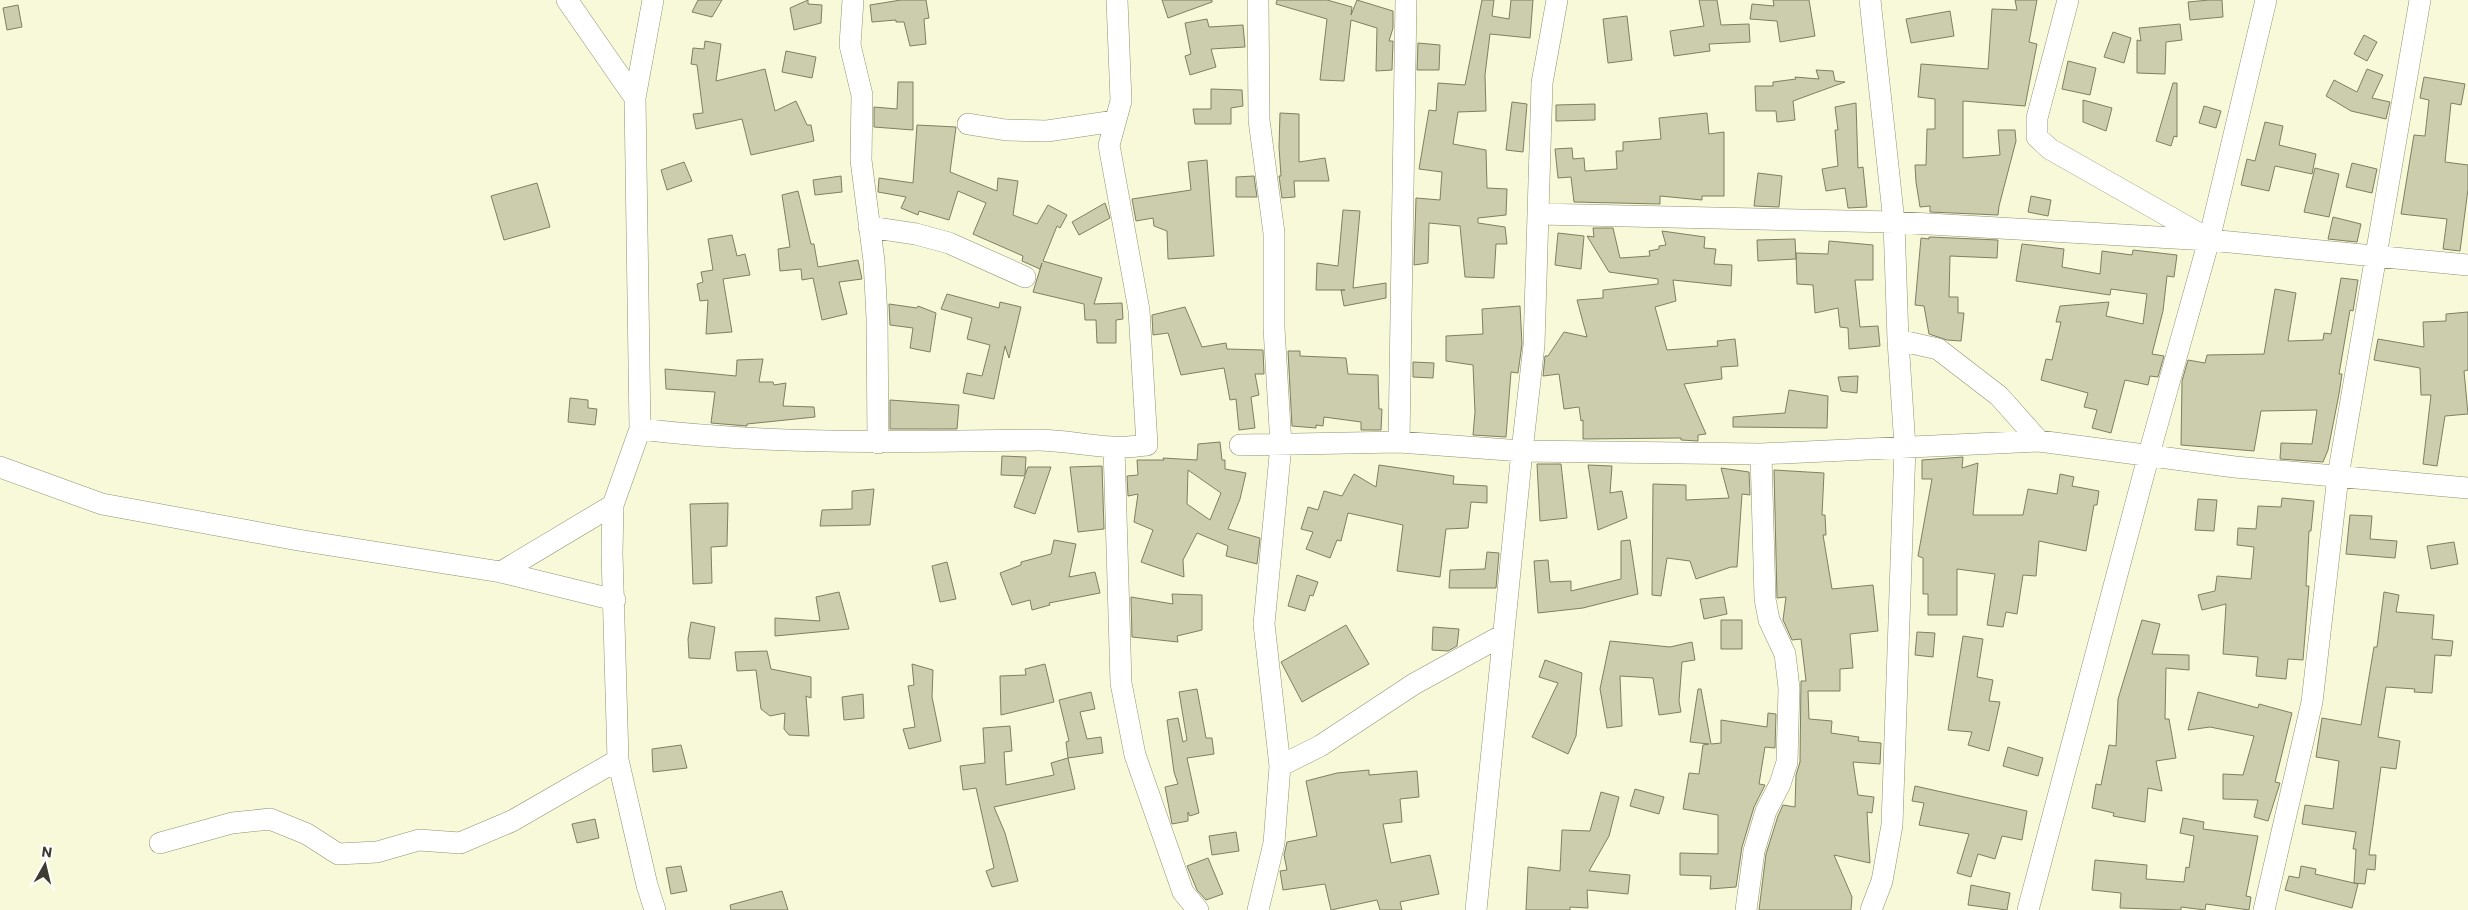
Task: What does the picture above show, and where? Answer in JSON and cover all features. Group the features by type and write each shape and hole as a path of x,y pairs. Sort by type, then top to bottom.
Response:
{"street":[{"path":"567,0 634,98"},
{"path":"653,0 634,98 640,429 613,505 612,553 615,600 618,760 647,885 656,910"},
{"path":"853,0 850,45 862,95 861,160 874,262 877,318 878,443"},
{"path":"640,429 734,438 878,443 1041,440 1114,447 1147,445 1140,310 1109,145 1121,101 1117,0"},
{"path":"1258,0 1259,120 1274,233 1274,328 1281,445 1264,624 1280,766 1274,843 1258,910"},
{"path":"1399,442 1406,0"},
{"path":"1476,910 1534,345 1542,83 1557,0"},
{"path":"1870,0 1894,222 1898,340 1905,447 1892,825 1882,881 1871,910"},
{"path":"2068,0 2037,118 2037,137 2050,149 2209,240"},
{"path":"2028,910 2149,454 2209,240 2266,0"},
{"path":"2264,910 2312,702 2338,476 2420,0"},
{"path":"968,124 1006,130 1047,131 1116,121"},
{"path":"1538,214 1894,222 2209,240 2468,266"},
{"path":"869,227 916,234 949,243 1025,277"},
{"path":"1898,340 1938,349 1999,396 2039,441"},
{"path":"1240,445 1399,442 1522,451 1761,454 2039,441 2149,454 2235,467 2468,488"},
{"path":"1114,447 1122,683 1126,710 1135,755 1183,892 1198,910"},
{"path":"1746,910 1754,852 1766,812 1780,784 1786,762 1788,728 1789,688 1785,654 1769,620 1765,599 1761,454"},
{"path":"0,467 102,504 298,540 501,572 615,600"},
{"path":"501,572 613,505"},
{"path":"1280,766 1320,746 1414,684 1504,634"},
{"path":"160,843 232,822 270,819 307,834 338,854 377,852 419,840 460,843 512,821 618,760"}],"building":[{"path":"698,0 722,0 712,17 692,12"},
{"path":"808,0 808,4 822,5 821,23 794,30 790,8"},
{"path":"901,0 926,0 929,18 924,19 926,44 910,46 904,22 896,22 896,20 872,22 870,5"},
{"path":"1162,0 1212,0 1212,2 1168,18"},
{"path":"1277,0 1327,0 1352,7 1351,15 1357,0 1393,11 1393,28 1389,41 1393,41 1392,70 1376,71 1377,28 1351,20 1344,81 1320,80 1327,19 1276,4"},
{"path":"1482,0 1494,0 1492,16 1509,19 1511,0 1533,0 1530,38 1490,34 1485,75 1486,111 1458,112 1453,144 1486,150 1487,188 1507,189 1506,215 1478,218 1478,223 1505,227 1507,244 1496,244 1494,278 1465,277 1460,226 1429,223 1428,263 1414,265 1416,198 1440,200 1442,172 1419,169 1429,110 1436,111 1438,83 1465,85"},
{"path":"1699,0 1717,0 1721,25 1749,24 1750,42 1709,44 1710,51 1674,56 1670,31 1704,26"},
{"path":"1773,0 1809,0 1815,36 1780,42 1777,21 1750,19 1752,4 1774,6"},
{"path":"2015,0 2037,0 2029,42 2037,44 2025,106 1963,101 1963,158 2000,155 1998,130 2015,130 2016,141 1998,215 1930,212 1930,206 1920,207 1916,182 1915,165 1926,165 1927,129 1935,129 1935,99 1918,97 1921,64 1988,69 1992,9 2017,10"},
{"path":"2222,0 2223,17 2190,20 2188,2"},
{"path":"18,5 22,27 7,30 3,8"},
{"path":"1950,11 1954,36 1911,43 1906,19"},
{"path":"1627,16 1632,60 1608,63 1603,19"},
{"path":"1207,19 1209,27 1243,25 1245,47 1211,49 1216,67 1190,75 1185,56 1191,54 1185,23"},
{"path":"2180,24 2182,40 2166,42 2165,74 2137,73 2137,40 2141,41 2139,28"},
{"path":"2113,32 2131,38 2124,63 2104,57"},
{"path":"2364,35 2377,42 2367,61 2354,54"},
{"path":"705,41 721,44 716,81 765,69 775,111 796,101 807,125 811,125 814,141 751,155 742,119 696,129 693,114 703,113 697,65 691,64 693,48 704,49"},
{"path":"1418,43 1440,45 1439,70 1417,70"},
{"path":"786,51 816,57 812,78 782,72"},
{"path":"2068,61 2096,68 2090,95 2062,89"},
{"path":"2367,69 2383,75 2372,98 2390,102 2386,119 2351,111 2326,96 2334,80 2357,92"},
{"path":"1816,70 1833,71 1835,81 1845,82 1793,101 1795,120 1777,122 1776,111 1756,111 1755,86 1773,86 1773,82 1796,79 1795,77 1819,79"},
{"path":"2424,77 2465,84 2461,105 2451,103 2445,162 2468,165 2468,189 2460,251 2443,249 2447,219 2401,214 2414,135 2425,136 2429,100 2420,98"},
{"path":"898,82 913,82 913,130 874,127 874,107 897,109"},
{"path":"2173,83 2177,83 2177,137 2174,136 2171,146 2156,141"},
{"path":"1211,89 1242,90 1243,106 1231,108 1231,124 1195,124 1193,109 1211,109"},
{"path":"2083,100 2112,108 2106,131 2083,122"},
{"path":"1512,102 1527,104 1523,152 1506,150"},
{"path":"1856,103 1858,168 1863,167 1867,207 1848,208 1845,188 1826,191 1822,169 1838,166 1835,130 1838,130 1835,107"},
{"path":"1595,104 1595,120 1556,121 1556,105"},
{"path":"2204,106 2221,111 2216,128 2199,123"},
{"path":"1280,113 1299,114 1299,162 1325,158 1329,181 1294,181 1295,197 1282,198 1279,176 1281,176 1279,147"},
{"path":"1707,113 1709,134 1724,132 1724,196 1702,196 1702,200 1660,196 1660,204 1574,202 1571,177 1558,178 1555,149 1572,148 1573,159 1584,158 1585,171 1617,169 1616,151 1623,151 1623,142 1661,139 1659,118"},
{"path":"2265,122 2283,126 2279,145 2316,154 2312,174 2275,166 2269,191 2241,185 2247,159 2255,161"},
{"path":"917,125 956,127 950,172 997,191 998,178 1018,181 1013,215 1037,224 1048,205 1067,215 1060,228 1057,226 1043,261 1102,278 1094,304 1122,303 1123,319 1116,320 1116,343 1097,343 1096,320 1085,320 1084,304 1033,292 1042,263 1040,269 1022,261 1023,256 973,234 986,203 958,191 949,220 919,211 918,215 901,208 906,197 878,192 879,178 913,183"},
{"path":"1207,160 1214,256 1168,259 1167,231 1154,226 1153,218 1136,221 1132,199 1191,190 1188,162"},
{"path":"684,162 692,181 667,190 661,170"},
{"path":"2352,163 2377,169 2372,193 2346,187"},
{"path":"2315,168 2339,174 2329,217 2304,212"},
{"path":"1758,173 1782,176 1779,207 1754,206"},
{"path":"841,176 842,192 815,195 813,180"},
{"path":"1254,176 1257,197 1236,197 1236,177"},
{"path":"537,183 550,227 504,240 491,196"},
{"path":"798,191 811,244 814,244 818,267 858,260 862,279 839,282 847,314 822,320 813,278 802,280 801,269 780,271 778,249 790,247 782,195"},
{"path":"2031,196 2051,200 2048,216 2028,212"},
{"path":"1105,203 1110,218 1079,235 1072,222"},
{"path":"1343,210 1360,211 1353,288 1386,283 1386,298 1344,306 1341,290 1316,290 1317,263 1338,266"},
{"path":"2333,217 2361,224 2357,242 2328,239"},
{"path":"1593,228 1613,228 1620,258 1650,256 1649,251 1666,245 1662,231 1705,237 1704,248 1716,249 1714,264 1732,265 1731,286 1673,280 1676,301 1655,307 1667,350 1718,346 1717,341 1735,339 1738,366 1721,367 1722,379 1684,384 1706,434 1698,435 1698,441 1681,440 1681,438 1583,439 1583,420 1581,421 1579,407 1564,409 1559,374 1543,376 1545,356 1548,356 1564,332 1587,337 1577,300 1603,298 1603,290 1658,284 1658,279 1609,272 1587,236 1594,237"},
{"path":"1558,233 1584,236 1581,269 1555,265"},
{"path":"732,235 737,256 745,254 750,275 723,279 732,332 706,334 708,300 700,301 697,284 703,282 701,272 713,270 708,239"},
{"path":"1929,237 1998,240 1997,258 1950,256 1949,297 1958,297 1958,313 1964,313 1961,341 1947,340 1929,334 1924,306 1915,305 1921,238 1929,239"},
{"path":"1795,239 1796,259 1758,261 1757,240"},
{"path":"1829,241 1873,245 1873,280 1855,280 1860,327 1878,326 1880,346 1849,349 1848,328 1840,327 1838,308 1815,313 1813,285 1797,284 1796,253 1828,254"},
{"path":"2022,244 2064,249 2062,267 2100,274 2102,251 2132,255 2133,250 2177,255 2174,277 2167,276 2163,311 2152,354 2164,356 2158,377 2150,376 2148,385 2125,380 2111,433 2092,428 2097,410 2084,407 2088,393 2041,380 2046,359 2052,360 2061,322 2056,322 2060,306 2109,302 2106,316 2143,324 2147,294 2111,289 2110,295 2016,281"},
{"path":"2341,278 2358,280 2353,311 2350,310 2339,374 2342,374 2339,394 2328,450 2323,462 2280,459 2281,443 2312,444 2317,410 2261,411 2254,451 2181,445 2182,381 2188,360 2205,363 2207,355 2264,354 2275,289 2296,293 2288,341 2323,340 2324,333 2331,334"},
{"path":"947,294 999,308 1000,302 1021,307 1009,358 1005,346 994,399 963,393 967,373 982,376 990,345 967,339 972,318 941,309"},
{"path":"889,304 917,308 918,306 936,313 930,352 910,348 913,328 890,325"},
{"path":"1520,306 1522,344 1518,373 1511,372 1506,437 1473,435 1475,412 1473,365 1446,361 1446,336 1483,334 1482,309"},
{"path":"1185,307 1202,347 1226,343 1227,349 1263,350 1264,374 1255,374 1259,395 1251,397 1255,428 1239,430 1236,399 1230,400 1224,368 1181,375 1168,333 1153,335 1152,315"},
{"path":"2468,312 2468,370 2464,371 2468,414 2445,416 2437,466 2423,464 2431,395 2421,395 2420,368 2374,360 2378,339 2424,347 2423,322 2446,321 2446,314"},
{"path":"1288,351 1300,351 1300,356 1346,358 1348,374 1378,375 1379,409 1382,409 1381,430 1361,430 1361,422 1324,417 1323,426 1316,425 1316,428 1292,426"},
{"path":"763,359 759,382 773,382 774,385 786,383 783,406 814,407 815,417 747,424 747,426 711,423 715,392 666,389 665,369 736,376 737,360"},
{"path":"1413,362 1434,363 1433,378 1413,377"},
{"path":"1858,376 1857,393 1841,391 1838,377"},
{"path":"1789,390 1828,396 1827,428 1733,427 1733,417 1785,413"},
{"path":"570,398 588,400 588,408 597,409 595,425 568,422"},
{"path":"890,400 959,405 957,429 890,429"},
{"path":"1220,442 1222,460 1225,460 1225,469 1246,473 1240,499 1228,529 1260,538 1257,564 1226,556 1228,546 1197,533 1183,560 1184,577 1141,562 1153,530 1134,522 1138,494 1128,496 1127,476 1138,475 1137,460 1164,460 1163,458 1197,460 1198,444","holes":["1188,470 1221,493 1210,520 1187,504"]},
{"path":"1002,456 1026,457 1025,475 1028,467 1051,467 1035,514 1014,507 1025,476 1001,475"},
{"path":"1963,457 1962,468 1978,463 1973,515 2023,515 2028,489 2057,494 2060,474 2074,477 2072,486 2099,491 2097,505 2094,505 2086,551 2039,541 2036,576 2023,575 2017,614 2006,612 2003,627 1987,625 1995,574 1957,569 1957,615 1928,615 1928,594 1923,594 1923,558 1918,556 1932,479 1922,479 1922,460"},
{"path":"1537,464 1561,464 1567,518 1540,521"},
{"path":"1379,465 1454,476 1453,484 1487,486 1487,503 1471,502 1468,528 1446,529 1440,577 1397,571 1403,525 1348,513 1341,541 1337,540 1330,558 1306,549 1313,532 1301,529 1308,507 1318,510 1324,491 1342,496 1354,474 1376,487"},
{"path":"1588,465 1612,466 1610,493 1622,491 1627,518 1598,530"},
{"path":"1102,466 1104,529 1078,532 1070,467"},
{"path":"1721,468 1749,472 1750,495 1742,494 1737,567 1731,567 1696,579 1690,561 1667,558 1661,596 1652,595 1653,484 1686,485 1686,500 1729,498"},
{"path":"1774,470 1824,473 1822,515 1825,515 1826,535 1823,535 1832,589 1873,585 1878,631 1850,634 1853,668 1840,669 1840,691 1808,691 1809,719 1832,721 1831,733 1859,737 1858,741 1881,743 1880,764 1853,762 1858,795 1874,797 1872,813 1867,812 1870,863 1834,855 1852,897 1851,910 1759,910 1766,854 1778,816 1783,805 1795,807 1796,775 1800,762 1801,681 1806,681 1801,639 1792,640 1783,620 1786,597 1777,598"},
{"path":"874,489 870,525 820,526 822,510 852,509 852,491"},
{"path":"2282,498 2314,501 2311,531 2309,531 2306,586 2309,586 2303,660 2288,659 2286,679 2256,676 2258,657 2223,654 2226,604 2202,610 2198,595 2215,591 2217,576 2251,579 2254,547 2237,545 2238,528 2256,529 2258,506 2281,507"},
{"path":"2198,499 2217,500 2214,531 2195,530"},
{"path":"728,503 727,546 711,547 712,583 693,584 690,504"},
{"path":"2350,515 2372,516 2370,539 2397,541 2395,558 2346,554"},
{"path":"1054,540 1076,544 1069,577 1095,572 1100,593 1049,603 1050,605 1032,610 1030,600 1012,605 1000,573 1021,565 1021,562 1051,554"},
{"path":"1630,540 1638,594 1583,608 1538,613 1534,561 1548,560 1550,582 1571,581 1571,591 1621,579 1621,541"},
{"path":"2454,542 2458,564 2431,569 2427,546"},
{"path":"1487,552 1499,553 1496,588 1449,588 1450,570 1485,569"},
{"path":"947,562 956,599 940,602 932,566"},
{"path":"1297,575 1318,582 1313,596 1310,595 1305,611 1288,606"},
{"path":"839,592 849,629 775,636 775,618 820,621 816,597"},
{"path":"2384,592 2399,595 2396,612 2434,615 2432,639 2453,641 2451,656 2435,655 2432,693 2414,692 2415,689 2386,687 2378,737 2400,741 2396,769 2381,767 2369,855 2376,855 2375,870 2367,869 2365,884 2354,883 2356,849 2353,849 2356,832 2302,824 2305,805 2333,809 2339,761 2316,757 2322,718 2361,725 2374,647 2377,647"},
{"path":"1172,594 1202,595 1202,630 1177,636 1178,642 1132,637 1131,597 1173,604"},
{"path":"1724,597 1727,614 1704,619 1700,599"},
{"path":"1721,620 1742,620 1742,649 1721,649"},
{"path":"2142,620 2160,624 2152,654 2189,655 2189,670 2166,668 2165,719 2169,719 2176,758 2156,761 2162,791 2148,788 2145,822 2113,816 2114,813 2092,808 2096,784 2101,785 2109,745 2116,746 2118,699"},
{"path":"691,622 715,627 710,659 689,658 688,639"},
{"path":"1346,625 1369,664 1302,702 1281,662"},
{"path":"1433,627 1459,629 1457,646 1448,651 1432,650"},
{"path":"1917,632 1935,633 1933,657 1915,655"},
{"path":"1963,636 1983,639 1977,677 1993,680 1989,701 2000,702 1989,751 1968,745 1972,732 1948,730"},
{"path":"1610,641 1670,647 1692,642 1695,660 1682,662 1679,701 1681,712 1659,715 1653,678 1620,676 1622,726 1607,728 1600,689"},
{"path":"767,651 771,669 811,677 811,698 806,696 809,736 789,735 784,729 785,713 770,716 761,709 756,670 737,671 735,652"},
{"path":"1545,660 1582,673 1576,736 1568,754 1532,737 1558,683 1539,677"},
{"path":"912,664 933,670 932,697 941,741 909,749 903,729 915,727 908,686 914,685"},
{"path":"1045,664 1054,702 1001,715 1000,676 1026,675 1025,669"},
{"path":"1197,689 1206,738 1212,738 1214,754 1187,758 1199,813 1190,816 1188,812 1188,821 1172,824 1165,787 1178,784 1174,772 1167,720 1178,718 1183,742 1187,740 1179,692"},
{"path":"1698,689 1701,689 1711,744 1721,743 1721,720 1767,727 1768,713 1776,714 1775,748 1765,747 1759,784 1765,785 1754,807 1742,847 1736,887 1710,889 1711,876 1680,875 1680,853 1718,854 1718,815 1683,809 1689,773 1699,774 1703,745 1709,744 1690,742"},
{"path":"1091,692 1095,709 1080,712 1087,739 1101,737 1103,753 1068,758 1066,742 1069,741 1059,700"},
{"path":"2198,692 2258,708 2259,704 2292,713 2275,782 2280,783 2268,821 2254,817 2258,800 2223,799 2223,774 2243,775 2254,736 2210,727 2188,730"},
{"path":"863,694 864,718 844,720 842,697"},
{"path":"1010,726 1012,751 1004,752 1006,785 1054,775 1051,763 1068,758 1075,789 994,807 1005,833 1018,881 992,887 986,871 994,868 976,788 963,790 960,766 985,763 983,728"},
{"path":"681,745 687,768 653,772 652,749"},
{"path":"2008,747 2043,758 2038,776 2003,766"},
{"path":"1369,770 1369,775 1417,771 1419,797 1400,799 1402,822 1383,824 1391,863 1430,855 1439,894 1400,902 1402,910 1380,910 1377,900 1331,910 1325,884 1283,890 1280,871 1287,870 1284,855 1287,842 1317,836 1306,781 1337,773"},
{"path":"1915,786 2027,811 2022,840 2002,836 1995,859 1978,854 1971,877 1957,873 1969,834 1919,825 1924,803 1912,801"},
{"path":"1635,789 1664,797 1659,814 1630,806"},
{"path":"1601,792 1619,797 1609,836 1589,871 1630,875 1628,894 1587,890 1588,908 1570,907 1570,910 1526,910 1528,867 1560,871 1562,830 1590,831"},
{"path":"2183,818 2204,822 2203,829 2258,836 2246,896 2251,897 2249,910 2206,904 2205,910 2181,907 2181,910 2120,908 2121,893 2092,890 2095,860 2147,865 2146,879 2184,882 2186,867 2189,868 2194,836 2180,833"},
{"path":"595,819 599,838 577,843 572,824"},
{"path":"1236,832 1239,851 1212,855 1209,836"},
{"path":"1208,858 1223,894 1206,900 1197,890 1187,866"},
{"path":"681,866 687,891 671,894 666,868"},
{"path":"2301,866 2316,869 2315,874 2358,884 2352,908 2285,890 2289,876 2299,878"},
{"path":"1971,885 2010,893 2007,910 1968,905"},
{"path":"782,891 788,910 731,910 730,905"}]}
